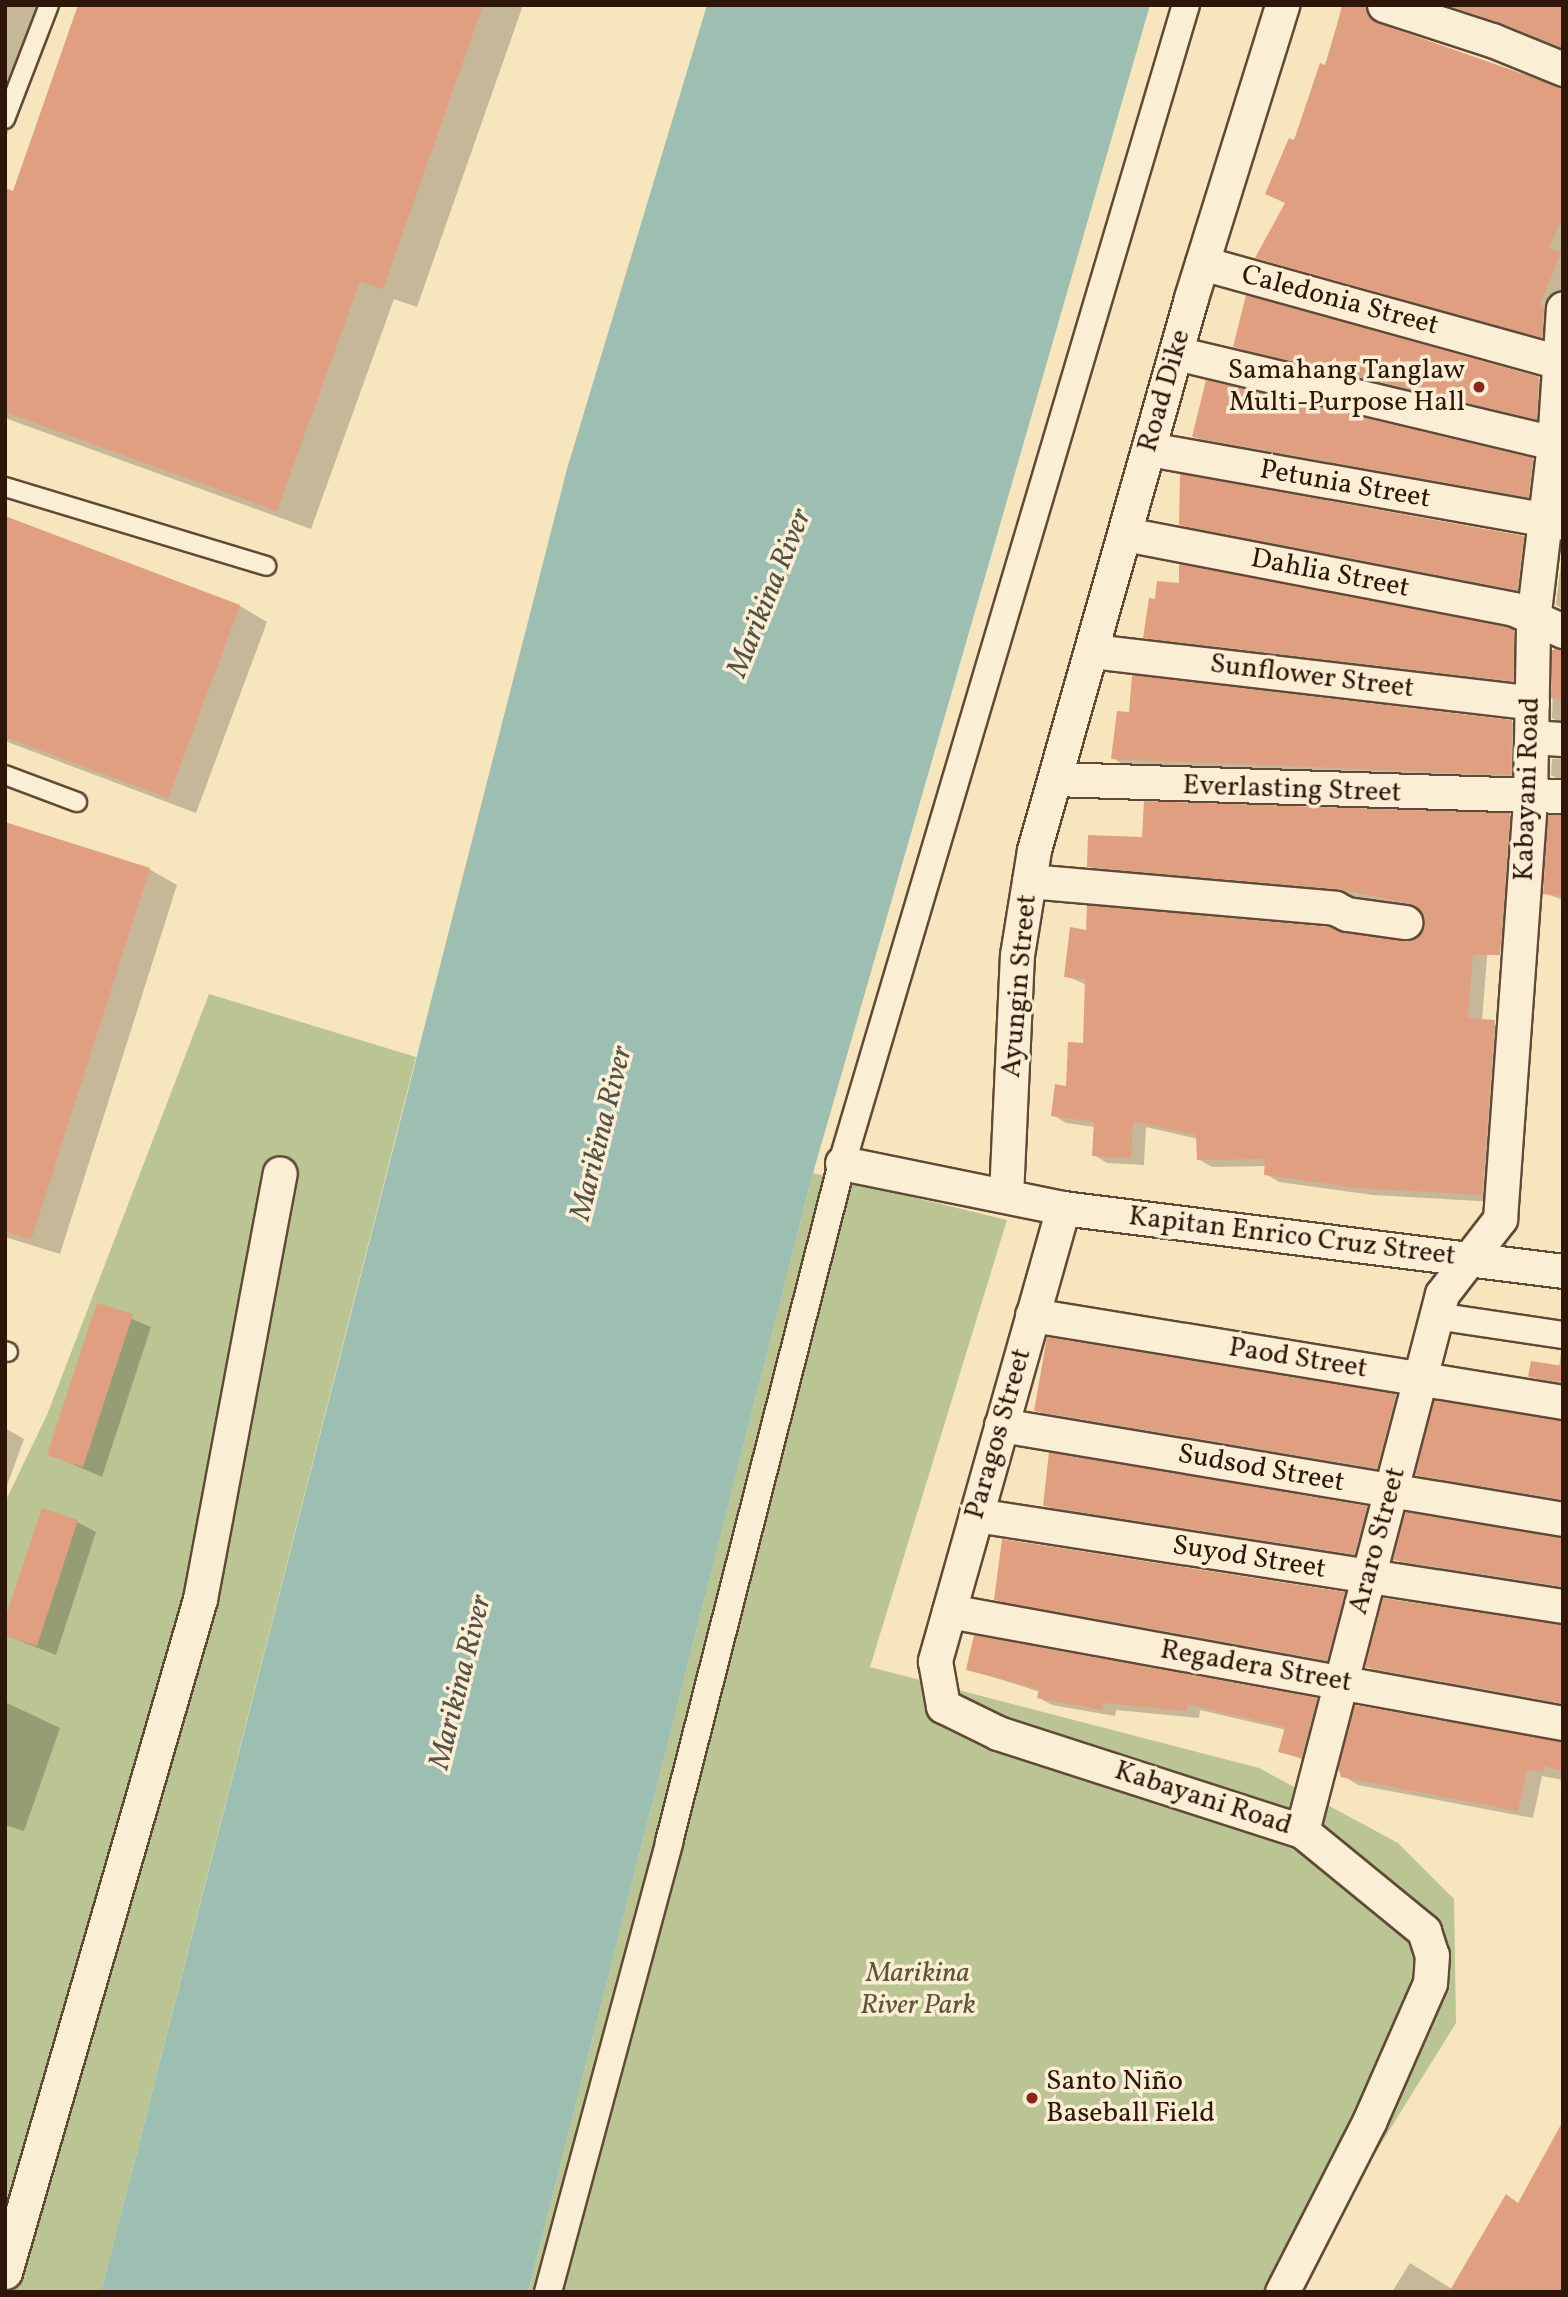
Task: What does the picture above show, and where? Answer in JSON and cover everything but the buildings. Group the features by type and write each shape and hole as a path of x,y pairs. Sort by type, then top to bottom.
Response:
{"street":[{"path":"548,2292 669,1842 842,1163 1186,5"},
{"name":"Road Dike","path":"1055,779 1202,263 1282,5"},
{"path":"1384,5 1492,40 1563,69"},
{"name":"Caledonia Street","path":"1202,263 1559,362"},
{"name":"Kabayani Road","path":"1469,1259 1500,1219 1530,799 1547,738 1532,703 1548,625 1554,443 1560,397 1559,362 1563,308"},
{"path":"1176,353 1554,443"},
{"name":"Petunia Street","path":"1149,449 1552,522"},
{"name":"Dahlia Street","path":"1125,534 1514,609 1548,625"},
{"name":"Sunflower Street","path":"1092,651 1532,703"},
{"name":"Everlasting Street","path":"1055,779 1530,799 1563,796"},
{"name":"Ayungin Street","path":"1014,1198 1017,955 1029,881 1055,779"},
{"path":"1029,881 1335,908 1347,914 1405,922"},
{"name":"Kapitan Enrico Cruz Street","path":"842,1163 1063,1208 1563,1271"},
{"path":"5,2273 200,1599 280,1173"},
{"name":"Paragos Street","path":"935,1661 1063,1208"},
{"name":"Araro Street","path":"1303,1831 1442,1294 1469,1259"},
{"name":"Paod Street","path":"1032,1315 1563,1402"},
{"path":"1436,1316 1563,1335"},
{"name":"Sudsod Street","path":"1001,1425 1563,1519"},
{"name":"Suyod Street","path":"976,1515 1563,1606"},
{"name":"Regadera Street","path":"949,1611 1563,1723"},
{"name":"Kabayani Road","path":"935,1661 943,1706 998,1733 1303,1831 1424,1931 1432,1955 1430,1983 1369,2122 1282,2292"}],"lane":[{"path":"5,119 49,5"},
{"path":"5,487 266,566"},
{"path":"5,775 77,802"}],"green space":[{"path":"209,994 416,1057 101,2292 5,2292 5,1502 47,1415"},
{"name":"Marikina River Park","path":"813,1173 1007,1220 870,1667 1259,1768 1398,1843 1454,1899 1456,2023 1289,2292 528,2292"}],"water":[{"name":"Marikina River","path":"707,5 1150,5 813,1173 528,2292 101,2292 567,469"}],"place":[{"name":"Samahang Tanglaw Multi-Purpose Hall","path":"1479,387"},
{"name":"Santo Niño Baseball Field","path":"1032,2098"}]}
